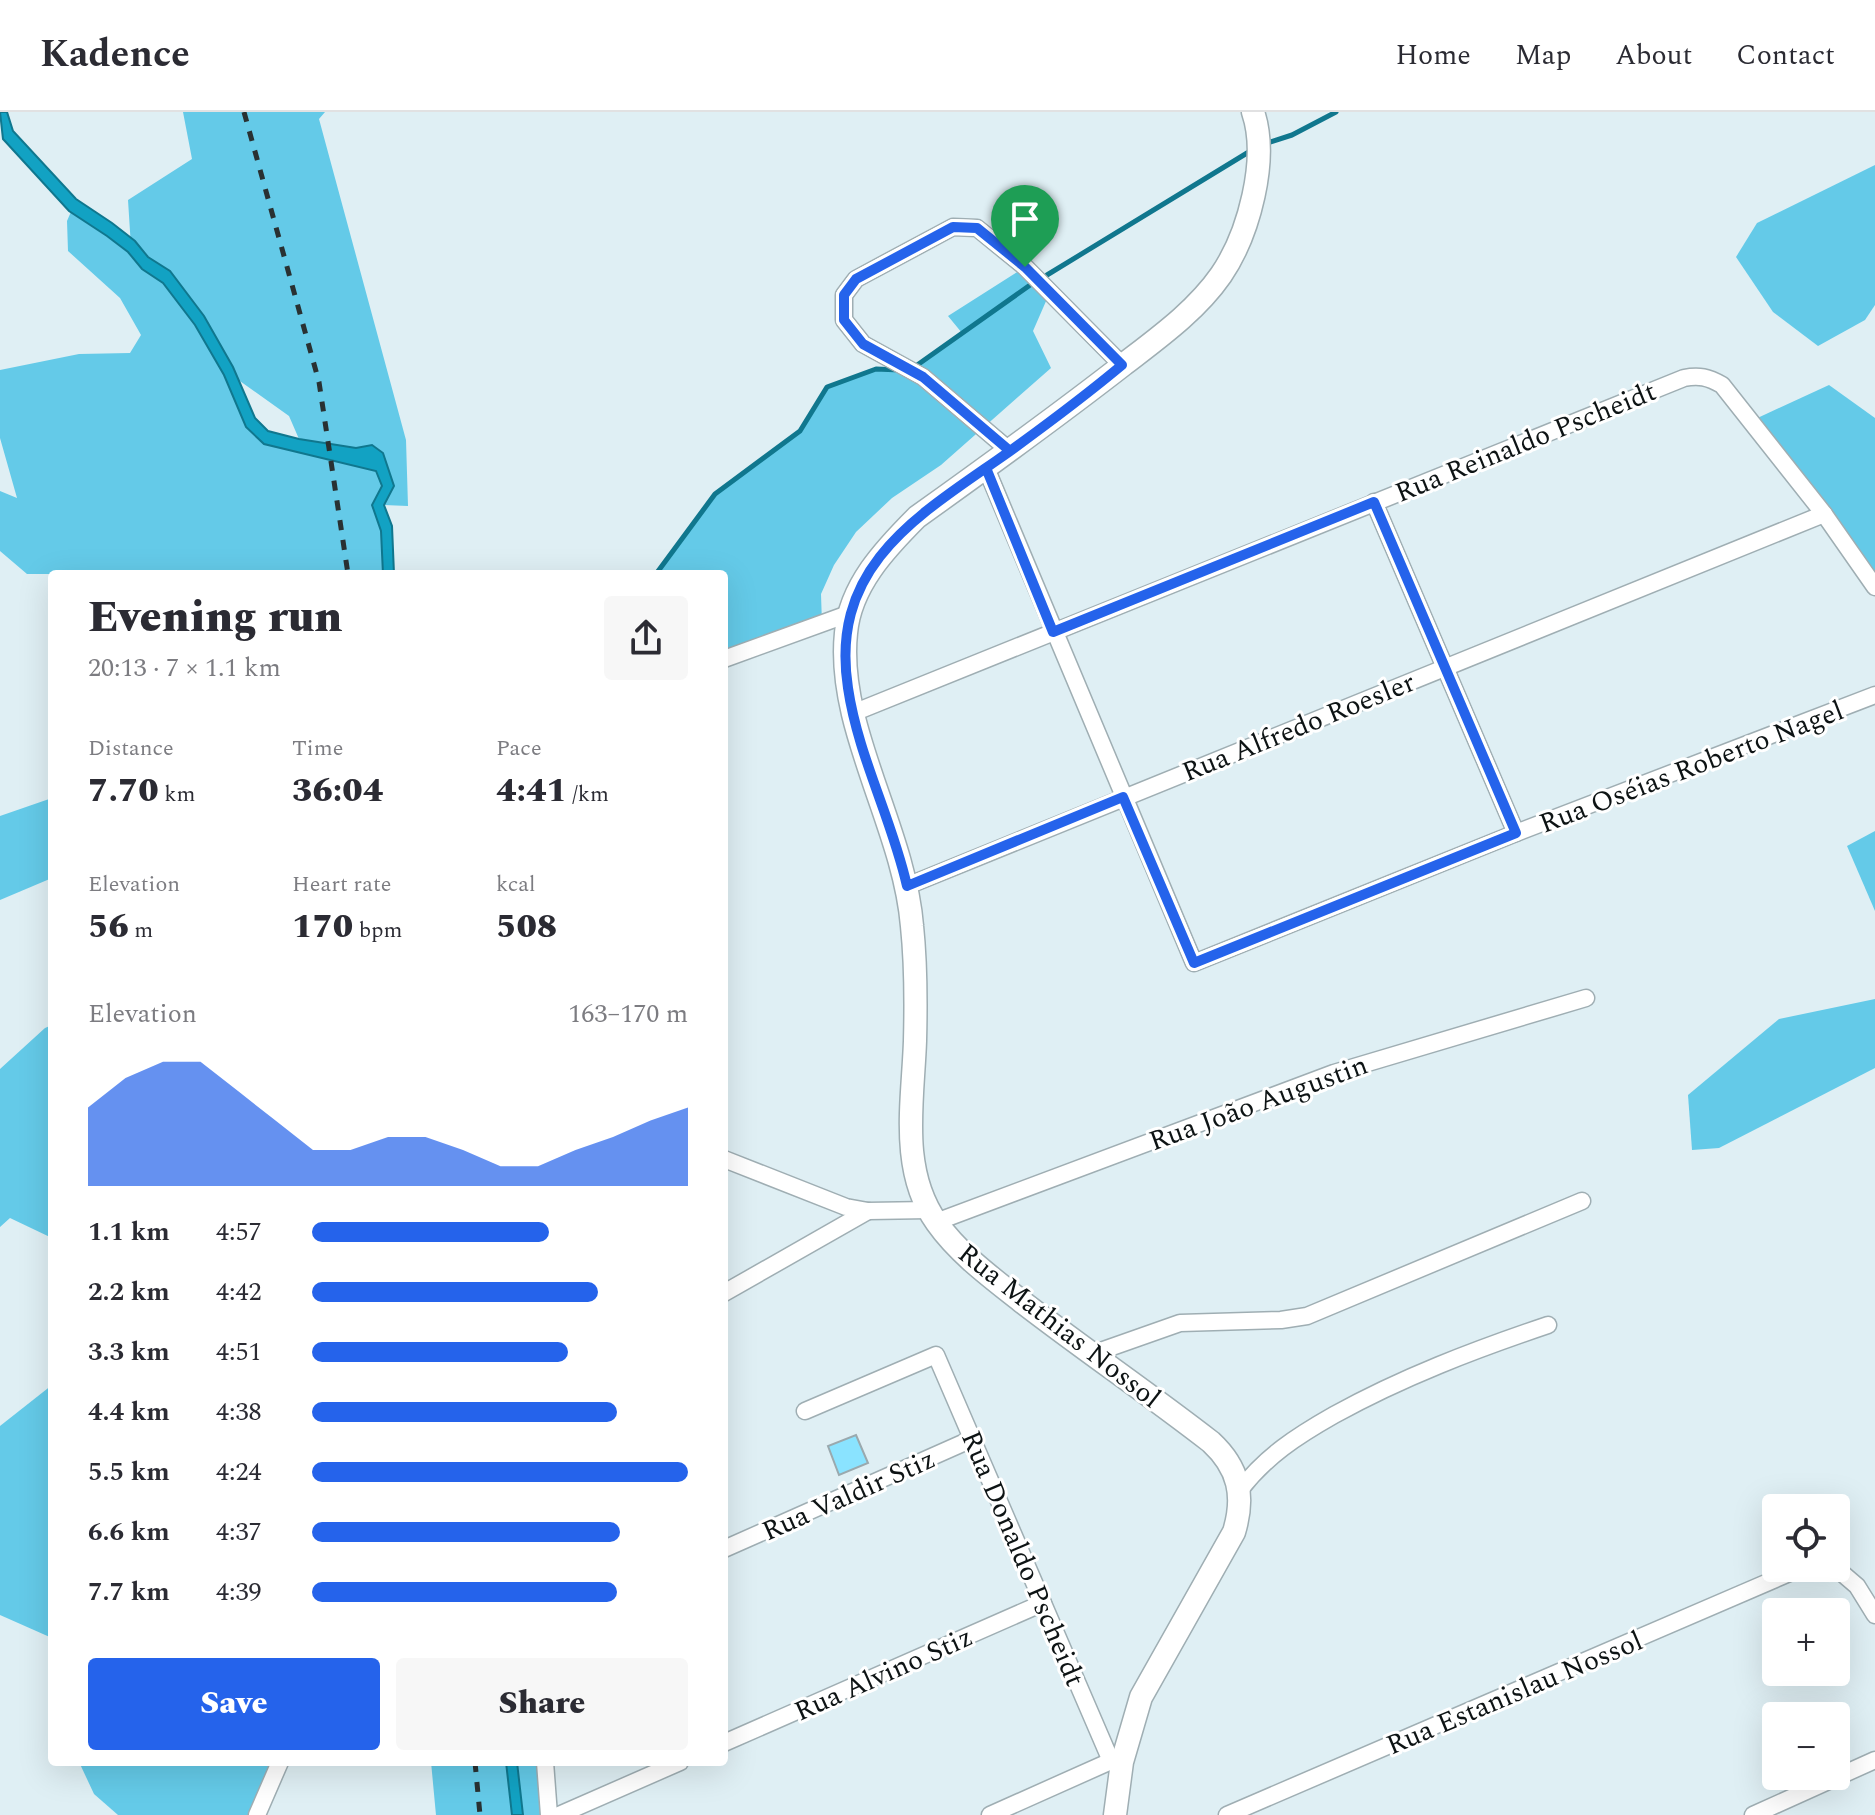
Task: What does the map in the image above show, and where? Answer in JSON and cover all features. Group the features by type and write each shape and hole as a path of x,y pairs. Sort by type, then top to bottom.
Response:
{"street":[{"name":"Rua Mathias Nossol","path":"1240,1490 1235,1473 1223,1453 977,1265 933,1216 915,1170 911,1140 915,1013 913,929 907,886 853,713 845,672 848,614 867,575 896,538 917,517 1010,451 1158,338 1222,274 1243,234 1260,148 1253,112"},
{"path":"1010,451 923,377 863,344 844,320 844,295 856,279 953,227 977,228 1025,267 1122,365"},
{"name":"Rua Reinaldo Pscheidt","path":"853,713 1684,378 1710,378 1722,385 1824,514"},
{"path":"986,468 1123,797"},
{"path":"1374,502 1516,833"},
{"path":"1824,514 1875,587"},
{"name":"Rua Alfredo Roesler","path":"907,886 1824,514"},
{"path":"728,658 848,614"},
{"name":"Rua Oséias Roberto Nagel","path":"1123,797 1194,963 1516,833 1875,695"},
{"name":"Rua João Augustin","path":"868,1211 933,1216 1334,1073 1586,998"},
{"path":"728,1161 823,1200 868,1211"},
{"path":"1092,1354 1180,1323 1281,1320 1307,1316 1582,1201"},
{"path":"728,1291 868,1211"},
{"path":"1115,1815 1117,1761 1134,1717 1152,1674 1234,1532 1241,1504 1240,1490 1255,1470 1293,1438 1415,1373 1548,1325"},
{"name":"Rua Donaldo Pscheidt","path":"805,1411 936,1355 1043,1603 1117,1761"},
{"name":"Rua Valdir Stiz","path":"728,1547 972,1439"},
{"path":"1850,1580 1875,1615"},
{"name":"Rua Estanislau Nossol","path":"1227,1815 1768,1582"},
{"name":"Rua Alvino Stiz","path":"728,1741 1043,1603"},
{"path":"1753,1815 1875,1760"},
{"path":"990,1815 1117,1761"},
{"path":"257,1815 278,1766"},
{"path":"545,1766 549,1815"},
{"path":"559,1815 671,1766"}],"shaded area":[{"path":"0,112 7,112 13,131 76,199 112,223 135,241 148,257 170,271 204,316 233,367 255,418 268,431 356,448 372,445 383,453 394,486 384,505 392,526 394,570 383,570 381,531 372,505 382,486 376,471 264,444 246,427 224,375 195,325 163,283 142,269 128,252 69,211 3,139"},
{"path":"183,112 325,112 319,119 406,440 408,506 384,505 394,486 383,453 372,445 356,448 299,439 289,416 230,374 267,440 379,460 388,487 378,506 387,570 48,570 48,574 27,574 0,551 0,491 17,498 0,438 0,370 79,354 130,353 141,335 120,298 68,251 67,221 73,207 131,247 128,200 192,159"},
{"path":"1875,165 1875,305 1865,320 1818,346 1773,312 1736,257 1757,223"},
{"path":"1025,267 1050,292 1033,331 1051,368 941,465 892,498 856,532 834,565 821,594 822,624 728,658 728,570 659,570 715,494 800,431 827,387 876,369 910,371 962,333 948,316"},
{"path":"1829,385 1875,418 1875,587 1751,421"},
{"path":"48,799 48,880 0,900 0,816"},
{"path":"1875,831 1875,911 1847,846"},
{"path":"1875,999 1875,1068 1719,1148 1692,1150 1688,1095 1779,1019"},
{"path":"48,1027 48,1236 10,1218 0,1227 0,1069"},
{"path":"48,1388 48,1636 0,1615 0,1426"},
{"path":"81,1766 278,1766 257,1815 118,1815 94,1794"},
{"path":"431,1766 545,1766 549,1815 436,1815"},
{"path":"506,1766 517,1766 523,1815 512,1815"}],"building":[{"path":"856,1435 868,1463 839,1475 828,1446"}],"waterway":[{"path":"1264,144 1292,135 1336,112"},
{"path":"1047,275 1252,150"},
{"path":"913,368 1033,283"},
{"path":"659,570 715,494 800,431 827,387 876,369 900,370"}],"railway":[{"path":"244,112 319,382 347,570"},
{"path":"475,1766 480,1815"}],"route":[{"path":"1025,267 977,228 953,227 856,279 844,295 844,320 863,344 923,377 1010,451 986,468 1053,632 1374,502 1516,833 1194,963 1123,797 907,886 902,861 848,692 845,655 848,614 867,575 917,517 986,468 1010,451 1122,365 1025,267"}]}
